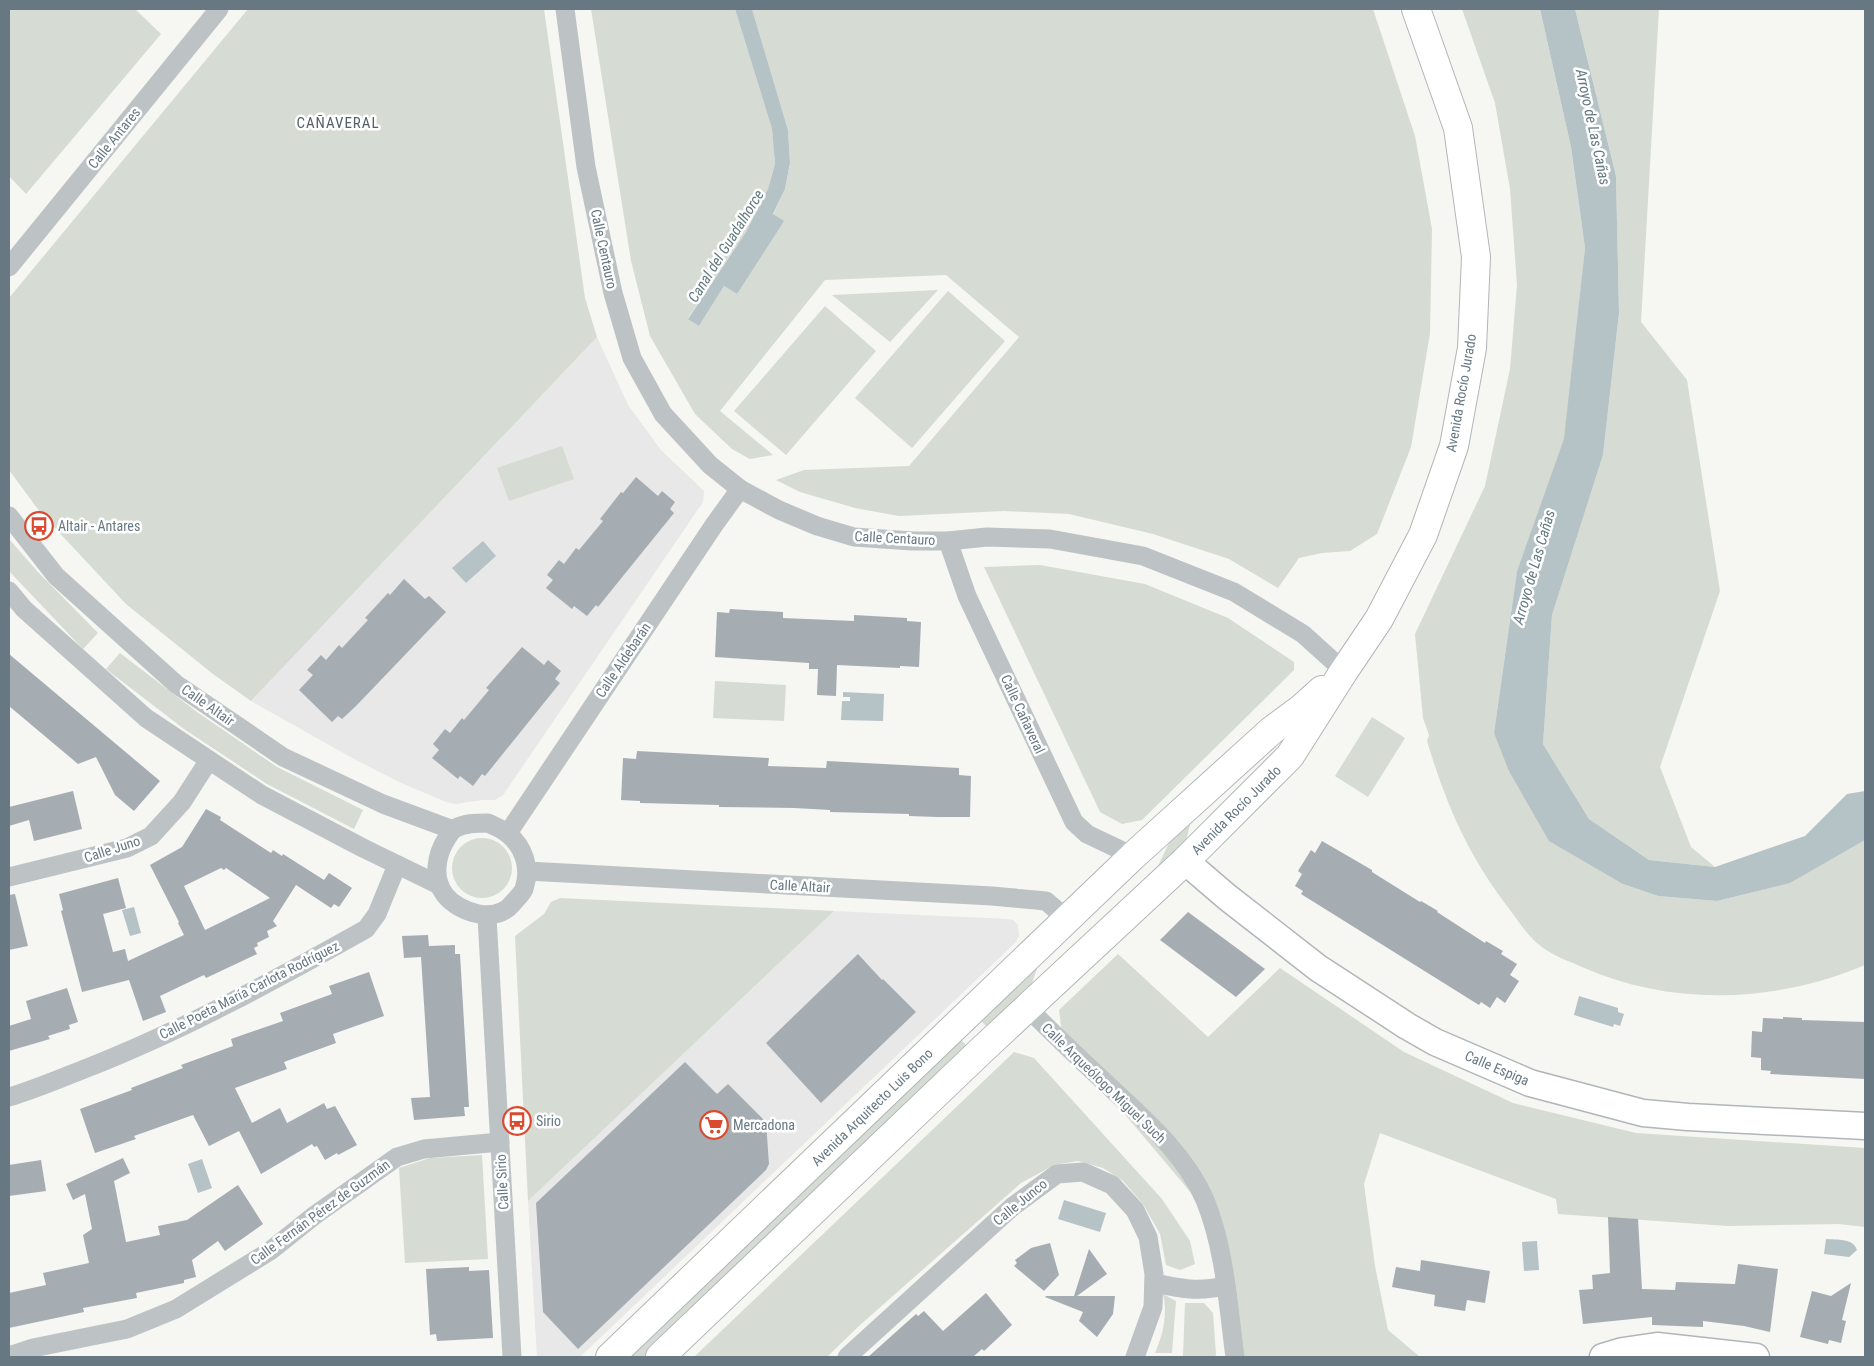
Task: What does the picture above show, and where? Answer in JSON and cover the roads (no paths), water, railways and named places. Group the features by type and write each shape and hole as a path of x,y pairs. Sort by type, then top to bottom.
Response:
{"main road":[{"name":"Avenida Rocío Jurado","path":"1186,861 1290,756 1379,619 1423,535 1454,446 1472,348 1476,256 1458,128 1416,9"},
{"name":"Avenida Rocío Jurado","path":"1133,856 1271,731 1302,708 1344,671"},
{"name":"Avenida Rocío Jurado","path":"1186,861 1195,830 1288,735 1302,708"},
{"name":"Avenida Arquitecto Luis Bono","path":"610,1357 1133,856"},
{"path":"660,1357 1186,861"}],"street":[{"name":"Calle Antares","path":"9,267 219,9"},
{"name":"Calle Centauro","path":"564,9 586,167 613,293 632,358 663,414 710,465 740,489 779,510 809,523 854,537 912,541 948,541 987,537 1050,539 1143,556 1234,592 1303,634 1344,671"},
{"name":"Calle Aldebarán","path":"508,833 740,489"},
{"name":"Calle Altair","path":"9,516 56,576 176,684 283,757 382,804 453,830"},
{"name":"Calle Cañaveral","path":"948,541 967,596 1074,822 1087,834 1133,856"},
{"path":"9,591 24,609 146,718 262,795 439,885"},
{"name":"Calle Juno","path":"9,877 127,848 151,836 182,802 209,760"},
{"path":"488,823 508,833 524,854 527,871 524,890 509,907 487,916 464,910 446,896 439,885 436,868 440,848 453,830 468,824 488,823"},
{"name":"Calle Espiga","path":"1186,861 1227,897 1318,968 1407,1026 1444,1046 1530,1083 1643,1113 1865,1126"},
{"name":"Calle Poeta María Carlota Rodríguez","path":"9,1096 29,1091 109,1059 196,1021 366,930 377,914 397,865"},
{"name":"Calle Altair","path":"527,871 1007,897 1046,901 1067,919"},
{"name":"Calle Sirio","path":"487,916 512,1357"},
{"name":"Calle Arqueólogo Miguel Such","path":"1028,1008 1150,1124 1190,1172 1204,1200 1214,1227 1226,1286 1234,1357"},
{"name":"Calle Fernán Pérez de Guzmán","path":"9,1356 33,1348 127,1329 176,1309 270,1251 315,1215 397,1156 424,1149 500,1142"},
{"name":"Calle Junco","path":"847,1357 1012,1207 1056,1174 1084,1172 1112,1185 1134,1210 1148,1237 1154,1274 1153,1307 1135,1357"},
{"path":"1154,1283 1204,1291 1226,1286"},
{"path":"1603,1357 1623,1351 1657,1346 1756,1357"}],"water":[{"path":"735,9 752,9 788,130 790,163 785,189 773,214 784,221 737,294 724,286 699,326 688,319 746,232 768,189 775,164 772,129"},
{"name":"Arroyo de Las Cañas","path":"1540,9 1575,9 1616,176 1619,313 1603,455 1552,615 1543,744 1589,819 1649,860 1715,867 1805,836 1847,794 1865,791 1865,840 1790,883 1717,901 1658,896 1623,884 1549,841 1509,771 1494,733 1517,571 1564,439 1585,248 1571,147"},
{"path":"483,541 496,556 466,583 452,568"},
{"path":"843,692 884,694 883,721 841,720 842,701 850,701 850,697 843,697"},
{"path":"134,907 141,933 130,936 122,910"},
{"path":"1579,996 1618,1008 1618,1012 1624,1014 1620,1026 1614,1024 1613,1027 1574,1015"},
{"path":"202,1159 212,1188 198,1193 188,1164"},
{"path":"1064,1200 1106,1213 1100,1232 1058,1219"},
{"path":"1826,1239 1852,1243 1857,1250 1849,1257 1824,1254"},
{"path":"1537,1241 1539,1270 1524,1271 1522,1242"}],"place":[{"name":"Altair - Antares","path":"39,526"},
{"name":"Sirio","path":"517,1121"},
{"name":"Mercadona","path":"714,1125"}],"district":[{"name":"CAÑAVERAL","path":"338,123"}],"water label":[{"name":"Canal del Guadalhorce","path":"726,246"}]}
